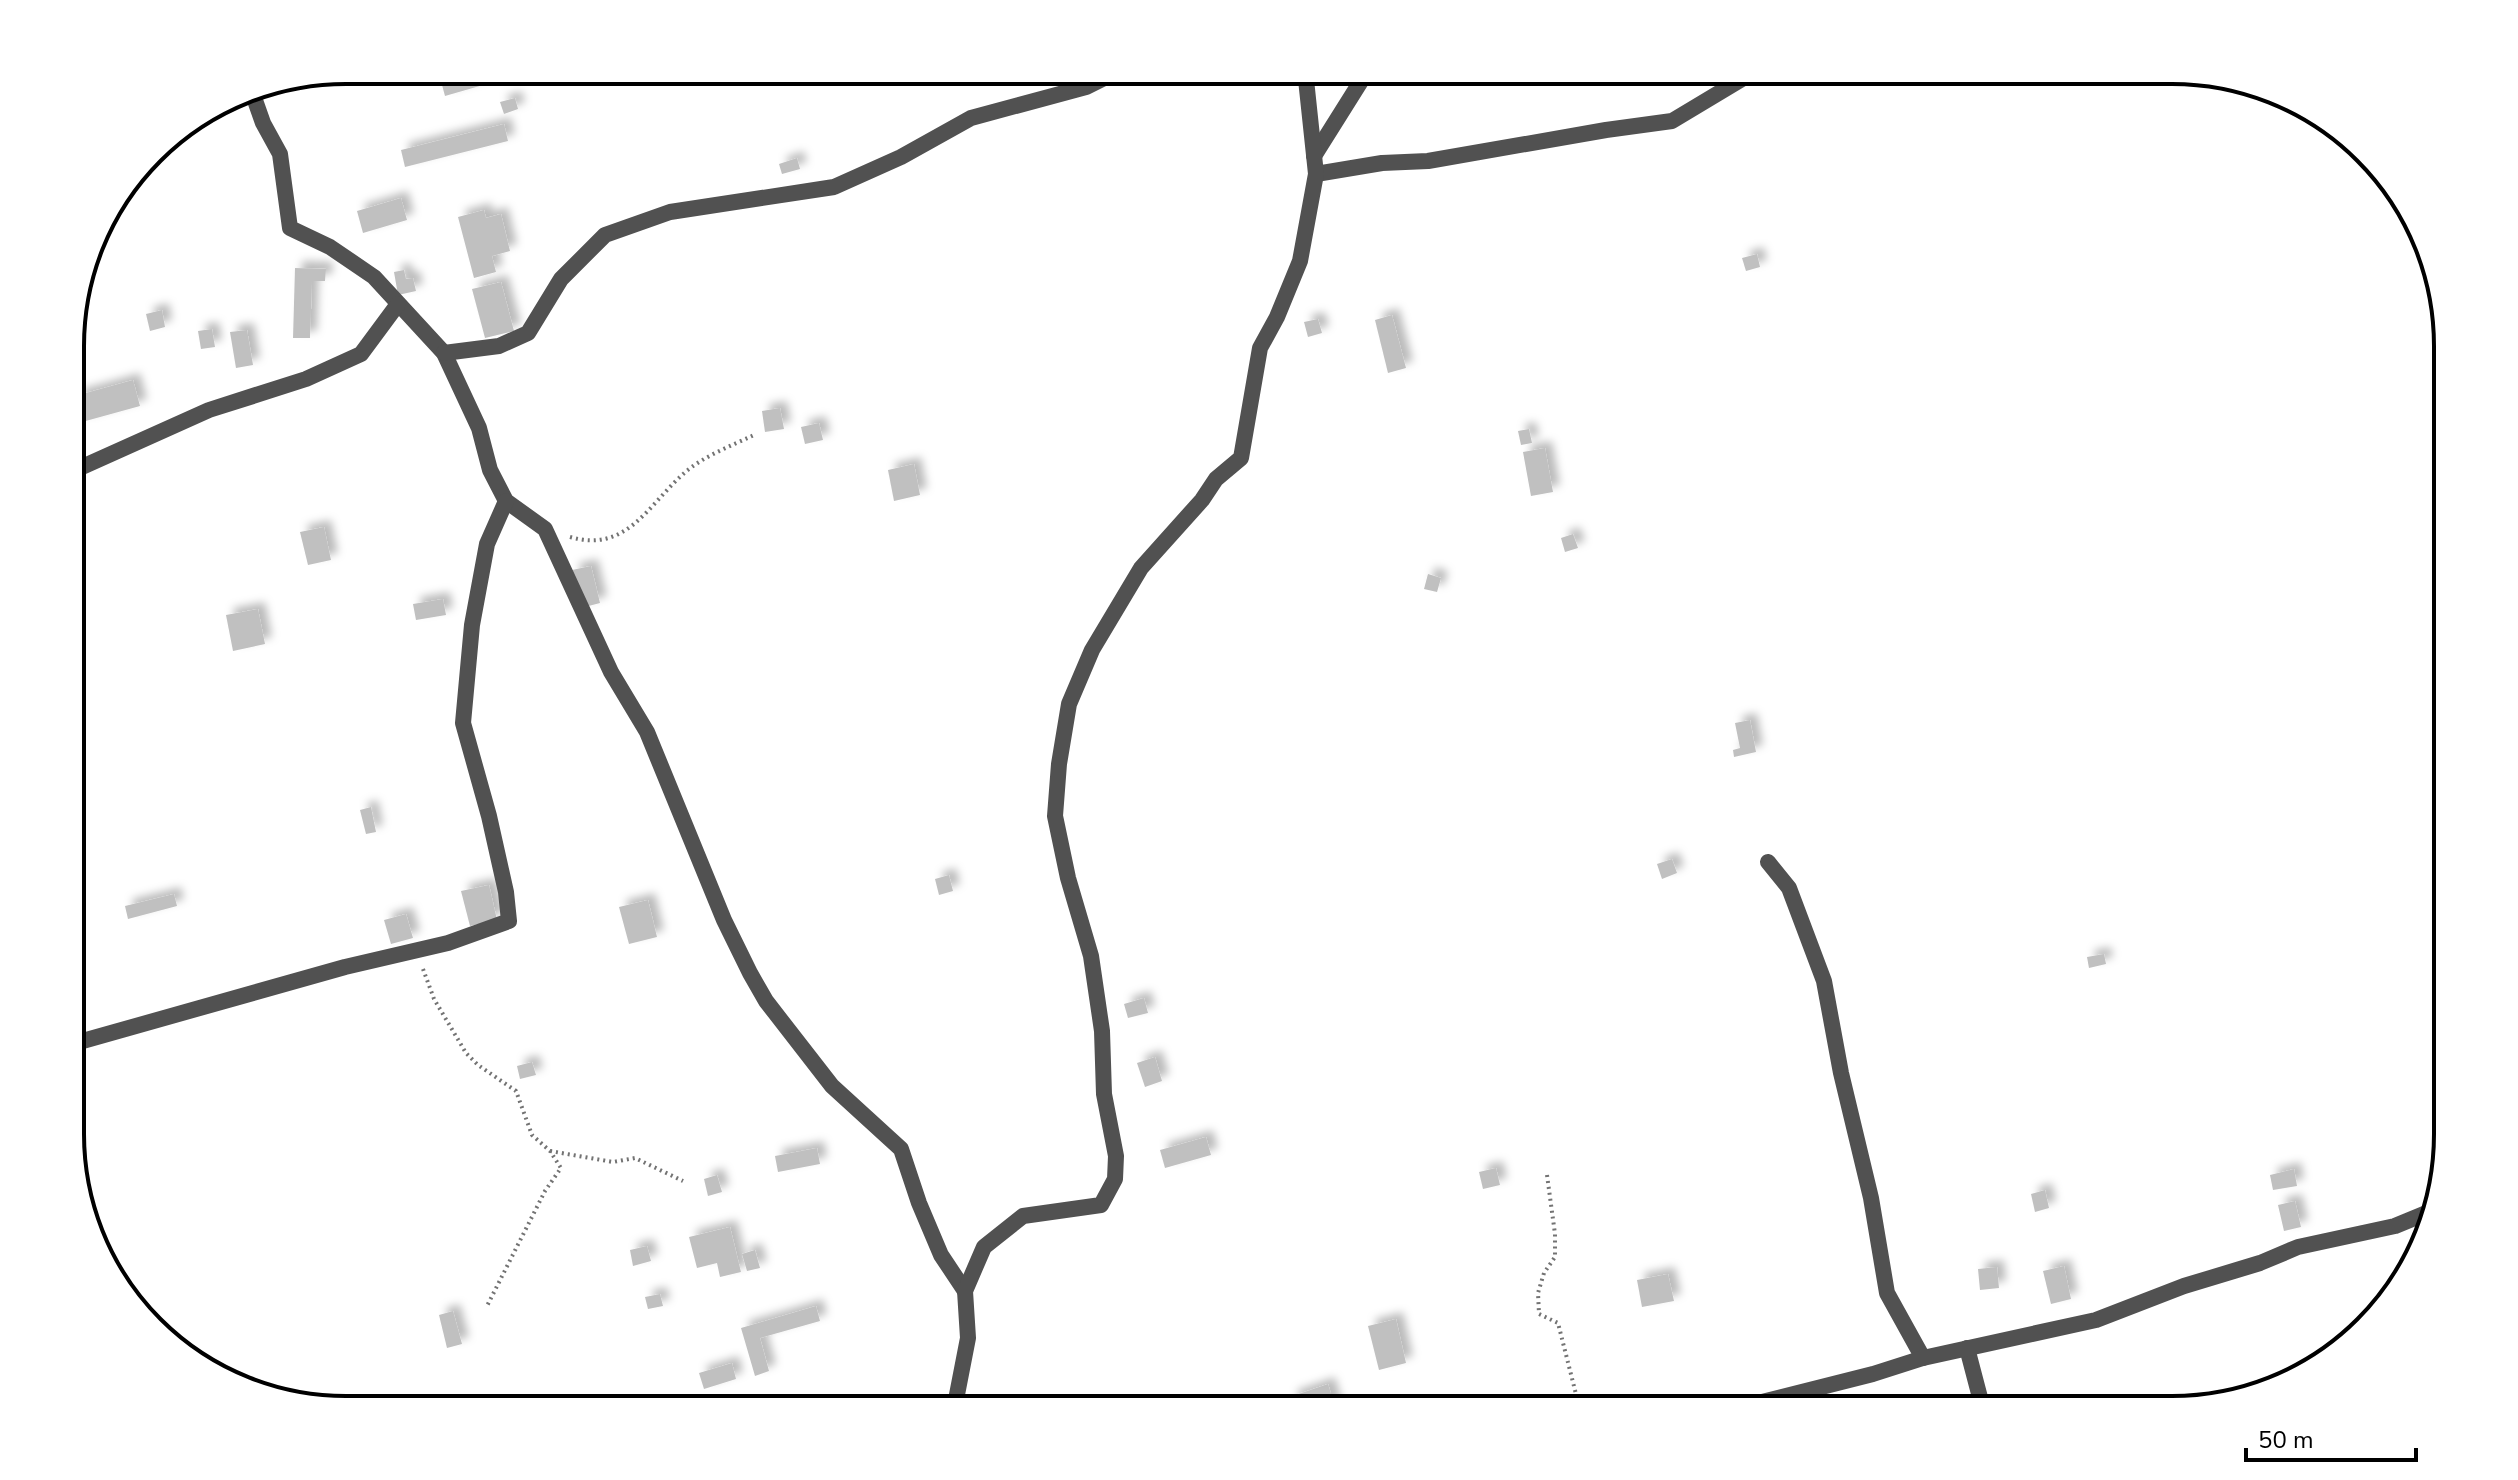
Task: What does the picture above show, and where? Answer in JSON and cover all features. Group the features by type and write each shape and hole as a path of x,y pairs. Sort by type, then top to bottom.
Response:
{"street":[{"path":"444,353 499,346 528,333 561,279 605,235 670,212 834,187 901,157 971,118 1092,84"},
{"path":"957,1396 968,1338 965,1291 984,1247 1023,1216 1101,1205 1115,1179 1116,1156 1104,1094 1102,1031 1091,956 1068,878 1055,816 1059,764 1069,704 1092,650 1141,568 1202,500 1216,479 1241,458 1260,348 1277,317 1300,261 1316,174 1306,84"},
{"path":"1314,156 1359,84"},
{"path":"1316,174 1382,163 1428,161 1672,121 1734,84"},
{"path":"255,101 280,154 290,228 330,247 374,277 444,353 479,428 490,470 506,501 545,529 611,672 647,732 724,920 750,973 766,1001 832,1086 901,1149 941,1255 965,1291"},
{"path":"84,466 209,410 306,379 361,354 398,304"},
{"path":"84,1041 345,967 448,943 509,921 506,892 489,816 463,723 472,625 487,544 506,501"},
{"path":"1768,862 1789,888 1824,981 1841,1073 1871,1198 1887,1293 1923,1358"},
{"path":"1789,1395 1923,1358 2096,1320 2298,1247 2395,1226 2420,1216"},
{"path":"1967,1348 1979,1395"}],"path":[{"path":"545,529 584,541 615,538 642,518 684,473 754,435"},
{"path":"416,950 434,999 466,1053 516,1091 532,1135 550,1151 561,1168 545,1191 487,1306"},
{"path":"550,1151 613,1162 635,1158 683,1181"},
{"path":"1547,1175 1555,1257 1544,1273 1538,1293 1539,1314 1558,1323 1576,1395"}],"building":[{"path":"442,84 487,84 445,96"},
{"path":"515,98 518,109 504,114 500,102"},
{"path":"504,124 508,141 405,167 401,150"},
{"path":"797,158 800,169 782,174 779,164"},
{"path":"401,198 407,220 363,233 357,211"},
{"path":"484,210 486,218 501,214 510,251 492,256 496,272 474,278 458,217"},
{"path":"1757,254 1760,267 1746,271 1742,258"},
{"path":"295,268 326,269 325,281 312,281 310,338 293,338"},
{"path":"404,270 406,279 413,278 416,291 398,295 394,272"},
{"path":"501,282 514,331 485,338 472,289"},
{"path":"162,310 165,327 150,331 146,314"},
{"path":"1392,315 1406,368 1388,373 1375,320"},
{"path":"1318,319 1322,333 1308,337 1304,322"},
{"path":"212,329 215,347 201,349 198,331"},
{"path":"247,330 253,365 236,368 230,332"},
{"path":"133,380 140,406 84,421 84,394"},
{"path":"780,408 784,429 765,432 762,411"},
{"path":"819,423 823,440 805,444 801,427"},
{"path":"1529,429 1532,443 1521,445 1518,431"},
{"path":"1545,448 1553,492 1531,496 1523,452"},
{"path":"914,464 920,495 894,501 888,470"},
{"path":"324,527 331,560 308,565 300,532"},
{"path":"1573,534 1578,548 1565,552 1561,538"},
{"path":"591,566 600,603 581,608 572,570"},
{"path":"1428,574 1441,578 1437,592 1424,589"},
{"path":"443,599 446,615 416,620 413,604"},
{"path":"258,609 265,644 233,651 226,615"},
{"path":"1750,720 1756,752 1734,757 1733,750 1740,748 1735,723"},
{"path":"371,807 376,832 366,834 360,810"},
{"path":"1672,859 1677,873 1662,879 1657,864"},
{"path":"949,875 953,891 939,895 935,879"},
{"path":"489,885 497,920 470,926 461,891"},
{"path":"174,894 177,906 128,919 125,906"},
{"path":"648,900 657,937 629,944 619,907"},
{"path":"406,914 413,938 391,944 384,920"},
{"path":"2104,954 2106,964 2089,968 2087,957"},
{"path":"1144,998 1148,1013 1128,1018 1124,1004"},
{"path":"1155,1057 1162,1081 1145,1087 1137,1063"},
{"path":"532,1062 536,1075 520,1079 517,1066"},
{"path":"1206,1137 1211,1155 1165,1168 1160,1150"},
{"path":"817,1148 820,1164 778,1172 775,1156"},
{"path":"1496,1168 1500,1185 1483,1189 1479,1172"},
{"path":"2294,1169 2297,1186 2273,1190 2270,1175"},
{"path":"717,1175 722,1192 708,1196 704,1179"},
{"path":"2045,1190 2049,1208 2035,1212 2031,1194"},
{"path":"2295,1201 2301,1227 2284,1231 2278,1205"},
{"path":"730,1227 741,1272 720,1277 717,1263 697,1268 689,1237"},
{"path":"647,1246 651,1261 633,1266 630,1250"},
{"path":"755,1250 760,1268 747,1271 742,1254"},
{"path":"2064,1266 2071,1299 2051,1304 2043,1271"},
{"path":"1997,1267 1999,1288 1980,1290 1978,1269"},
{"path":"1668,1274 1674,1301 1642,1307 1637,1280"},
{"path":"660,1294 663,1306 648,1309 645,1297"},
{"path":"816,1306 820,1321 760,1338 769,1371 755,1376 741,1328"},
{"path":"453,1311 462,1344 447,1348 439,1315"},
{"path":"1396,1319 1406,1363 1379,1370 1368,1326"},
{"path":"732,1363 736,1379 704,1389 699,1373"},
{"path":"1328,1384 1332,1395 1294,1395"}]}
